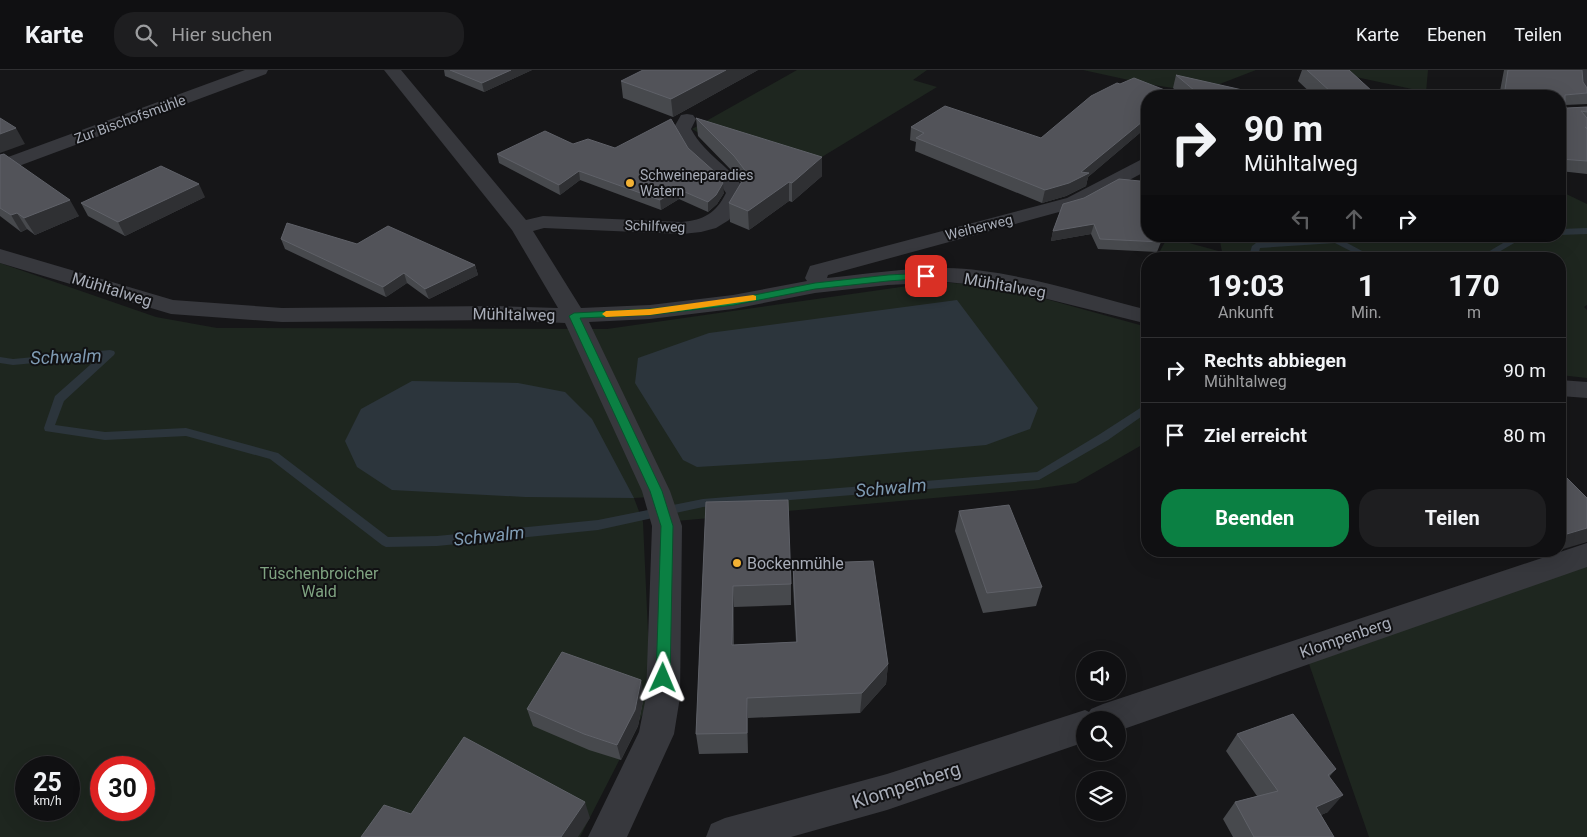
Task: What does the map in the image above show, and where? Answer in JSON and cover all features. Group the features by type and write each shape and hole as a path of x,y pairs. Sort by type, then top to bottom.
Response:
{"street":[{"name":"Zur Bischofsmühle","path":"0,167 260,70"},
{"path":"392,70 521,228 574,316 656,491 667,526 662,697 656,734 607,837"},
{"path":"1586,70 1587,93"},
{"name":"Schilfweg","path":"521,228 543,222 682,228 698,227 720,220 731,205 736,193 731,181 701,158 691,147 682,129 686,119"},
{"name":"Weiherweg","path":"815,286 818,271 1074,202 1141,166"},
{"name":"Mühltalweg","path":"0,256 171,306 282,315 496,313 574,316 650,312 734,302 815,286 888,278 946,275 999,280 1141,315"},
{"path":"1566,388 1587,390"},
{"name":"Klompenberg","path":"1126,712 1587,554"},
{"name":"Klompenberg","path":"725,837 887,792 1076,729"}],"green space":[{"path":"797,70 927,70 913,80 937,87 807,166 704,136 692,129"},
{"path":"1083,70 1256,70 1204,90 1186,90 1147,84"},
{"path":"1323,70 1428,70 1426,90 1417,90"},
{"path":"1566,194 1587,204 1587,305 1584,307 1587,310 1587,378 1566,376 1566,252 1222,252 1220,242 1566,242"},
{"path":"1165,242 1186,242 1222,252 1160,251"},
{"name":"Tüschenbroicher Wald","path":"0,263 156,317 217,328 607,329 936,282 999,286 1141,325 1141,445 1076,483 1034,489 676,521 666,496 634,498 643,522 651,698 580,837 0,837"},
{"path":"1587,563 1587,837 1369,837 1308,661"}],"shaded area":[{"path":"957,300 1038,408 1030,429 986,445 827,459 697,467 683,460 635,383 638,358 709,333"},
{"path":"412,381 518,383 565,392 592,419 634,498 525,497 392,490 357,467 345,441 361,409"}],"building":[{"path":"450,70 511,70 482,83"},
{"path":"643,70 726,70 671,99 621,81"},
{"path":"1307,70 1349,70 1371,90 1329,90"},
{"path":"1508,70 1582,70 1583,82 1587,88 1587,93 1566,95 1566,90 1505,90"},
{"path":"1176,75 1242,90 1194,90"},
{"path":"1134,78 1165,90 1141,90 1141,123 1081,172 1089,173 1069,183 1045,190 916,138 924,133 911,127 945,106 1041,138 1091,96 1117,83 1120,84"},
{"path":"1566,107 1587,107 1587,112 1581,111 1587,118 1587,128 1585,127 1587,129 1587,161 1566,159"},
{"path":"0,118 16,128 0,134"},
{"path":"696,118 822,157 792,183 789,182 748,211 729,203 747,173 734,156"},
{"path":"671,119 688,148 716,173 723,183 716,195 708,202 678,189 660,200 579,171 559,185 497,154 545,131 573,144 588,139 615,148"},
{"path":"4,154 70,200 24,218 17,213 11,215 0,208 0,155"},
{"path":"161,166 199,184 118,222 81,203"},
{"path":"1119,179 1140,181 1141,241 1100,239 1094,224 1053,231 1063,204 1084,198"},
{"path":"287,223 357,244 388,226 475,265 425,289 404,273 383,287 281,239"},
{"path":"1566,477 1587,498 1587,528 1566,534"},
{"path":"788,500 791,584 733,586 732,645 797,642 793,564 873,561 888,664 862,693 747,698 747,733 696,734 706,502"},
{"path":"1009,505 1042,587 987,593 959,511"},
{"path":"562,652 641,680 635,710 617,745 584,734 527,709"},
{"path":"1293,714 1336,769 1328,775 1343,795 1316,807 1334,837 1254,837 1235,802 1278,791 1237,734"},
{"path":"464,737 585,802 561,837 361,837 384,805 411,814"}],"waterway":[{"name":"Schwalm","path":"1566,232 1587,231"},
{"name":"Schwalm","path":"1254,252 1256,246 1309,242"},
{"name":"Schwalm","path":"1340,242 1359,252"},
{"name":"Schwalm","path":"1493,252 1511,242"},
{"name":"Schwalm","path":"0,360 13,362 110,353 59,399 49,428 105,436 186,432 274,456 386,542 437,541 598,525 703,503 1039,476 1104,437 1141,411"}],"slow traffic":[{"path":"606,314 650,312 753,298"}],"place":[{"name":"Schweineparadies Watern","path":"630,183"},
{"name":"Bockenmühle","path":"737,563"}],"route":[{"path":"663,678 667,526 656,491 574,316 650,312 734,302 815,286 926,276"}]}
